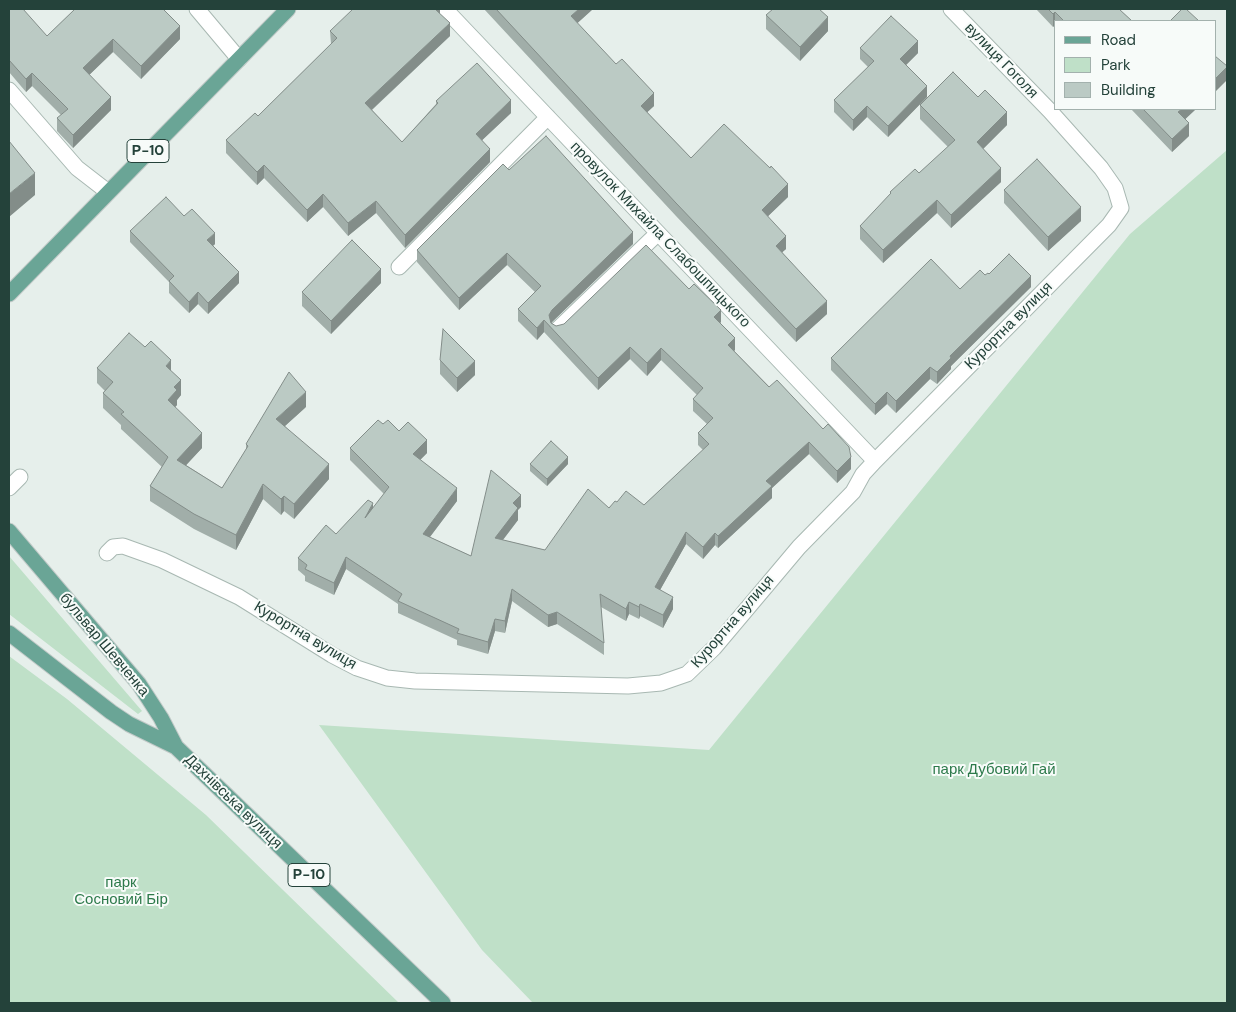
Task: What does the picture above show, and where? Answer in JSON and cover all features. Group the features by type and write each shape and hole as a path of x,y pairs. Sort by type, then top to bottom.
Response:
{"main road":[{"name":"Р-10","path":"9,294 288,9"},
{"name":"бульвар Шевченка","path":"9,531 140,684 176,747"},
{"name":"Р-10","path":"9,633 111,712 129,724 176,747"},
{"name":"Дахнівська вулиця","path":"176,747 443,1003"}],"street":[{"path":"197,9 239,59"},
{"name":"провулок Михайла Слабошпицького","path":"445,9 875,461"},
{"name":"вулиця Гоголя","path":"951,9 1050,111 1095,161 1115,188 1121,208"},
{"path":"9,90 77,168 108,192"},
{"path":"399,267 548,117"},
{"name":"Курортна вулиця","path":"106,553 112,547 123,546 162,560 239,597 332,655 357,668 387,678 415,681 645,686 676,679 686,674 703,660 786,561 853,492 863,474 875,461 1109,225 1121,208"},
{"path":"558,329 658,233"},
{"path":"9,488 20,477"}],"green space":[{"name":"парк Дубовий Гай","path":"1227,150 1227,1003 533,1003 482,950 319,725 709,750 1130,234"},
{"path":"9,556 142,711 138,714 9,614"},
{"name":"парк Сосновий Бір","path":"9,656 67,699 206,815 399,1003 9,1003"}],"building":[{"path":"9,9 23,9 47,36 75,9 163,9 180,26 141,66 113,39 83,68 111,97 73,135 57,118 68,109 32,73 26,79 9,60"},
{"path":"353,9 437,9 450,23 365,103 402,142 438,103 436,101 477,63 511,100 476,134 490,149 405,235 376,201 348,223 323,194 307,210 264,165 257,172 226,140 255,113 258,116 337,38 330,31"},
{"path":"496,9 579,9 571,16 616,64 622,59 654,93 641,106 691,158 724,124 770,168 771,166 788,184 762,210 786,236 776,246 827,301 796,329"},
{"path":"773,9 819,9 828,17 800,47 766,15"},
{"path":"1048,9 1119,9 1131,20 1063,20 1055,12 1053,14"},
{"path":"1182,9 1186,9 1198,20 1171,20"},
{"path":"891,16 918,41 900,59 927,86 888,126 867,106 853,120 834,100 874,61 860,48"},
{"path":"1216,57 1227,67 1216,78"},
{"path":"953,72 978,97 985,90 1007,112 977,142 1001,168 951,215 937,200 883,250 860,226 890,192 915,169 919,173 955,140 920,105"},
{"path":"1144,110 1181,110 1178,112 1189,123 1172,139"},
{"path":"546,136 633,232 552,310 549,315 551,323 556,326 564,324 646,245 689,289 694,284 721,310 714,317 735,338 728,345 769,387 777,380 823,429 828,424 849,447 851,457 837,471 809,442 766,481 772,486 718,536 715,533 703,547 686,532 655,587 673,597 663,615 640,604 639,607 629,602 626,609 600,594 604,643 557,612 548,615 512,589 505,621 495,619 488,642 457,633 459,629 398,601 402,594 346,557 334,583 305,569 307,565 298,558 326,525 336,534 368,500 373,503 365,518 389,487 350,448 378,420 383,424 388,420 399,431 408,422 427,440 413,454 457,488 423,534 471,556 491,470 521,495 513,503 518,508 495,538 545,550 588,489 609,508 626,491 644,505 709,444 698,433 713,418 693,399 703,388 661,348 647,363 630,347 598,378 544,320 537,328 518,309 541,286 507,253 459,298 417,250 503,164 509,170"},
{"path":"9,141 35,173 9,194"},
{"path":"1037,159 1081,207 1048,237 1004,190"},
{"path":"166,197 184,216 192,209 215,233 207,240 239,272 208,303 198,292 189,302 169,281 174,276 130,231"},
{"path":"352,240 381,269 331,321 302,292"},
{"path":"1009,254 1031,276 950,356 951,358 937,372 930,367 896,401 887,392 875,404 831,358 931,259 960,289 980,270 985,275 989,274"},
{"path":"443,329 475,361 457,378 440,360"},
{"path":"129,333 145,347 151,341 171,360 166,366 181,380 174,387 177,390 168,400 202,433 177,460 222,488 248,446 246,444 289,372 306,392 276,419 329,464 294,504 284,496 281,499 263,484 236,535 194,514 150,486 168,457 121,414 124,412 103,393 113,382 97,368"},
{"path":"551,441 568,457 547,479 530,464"}]}
